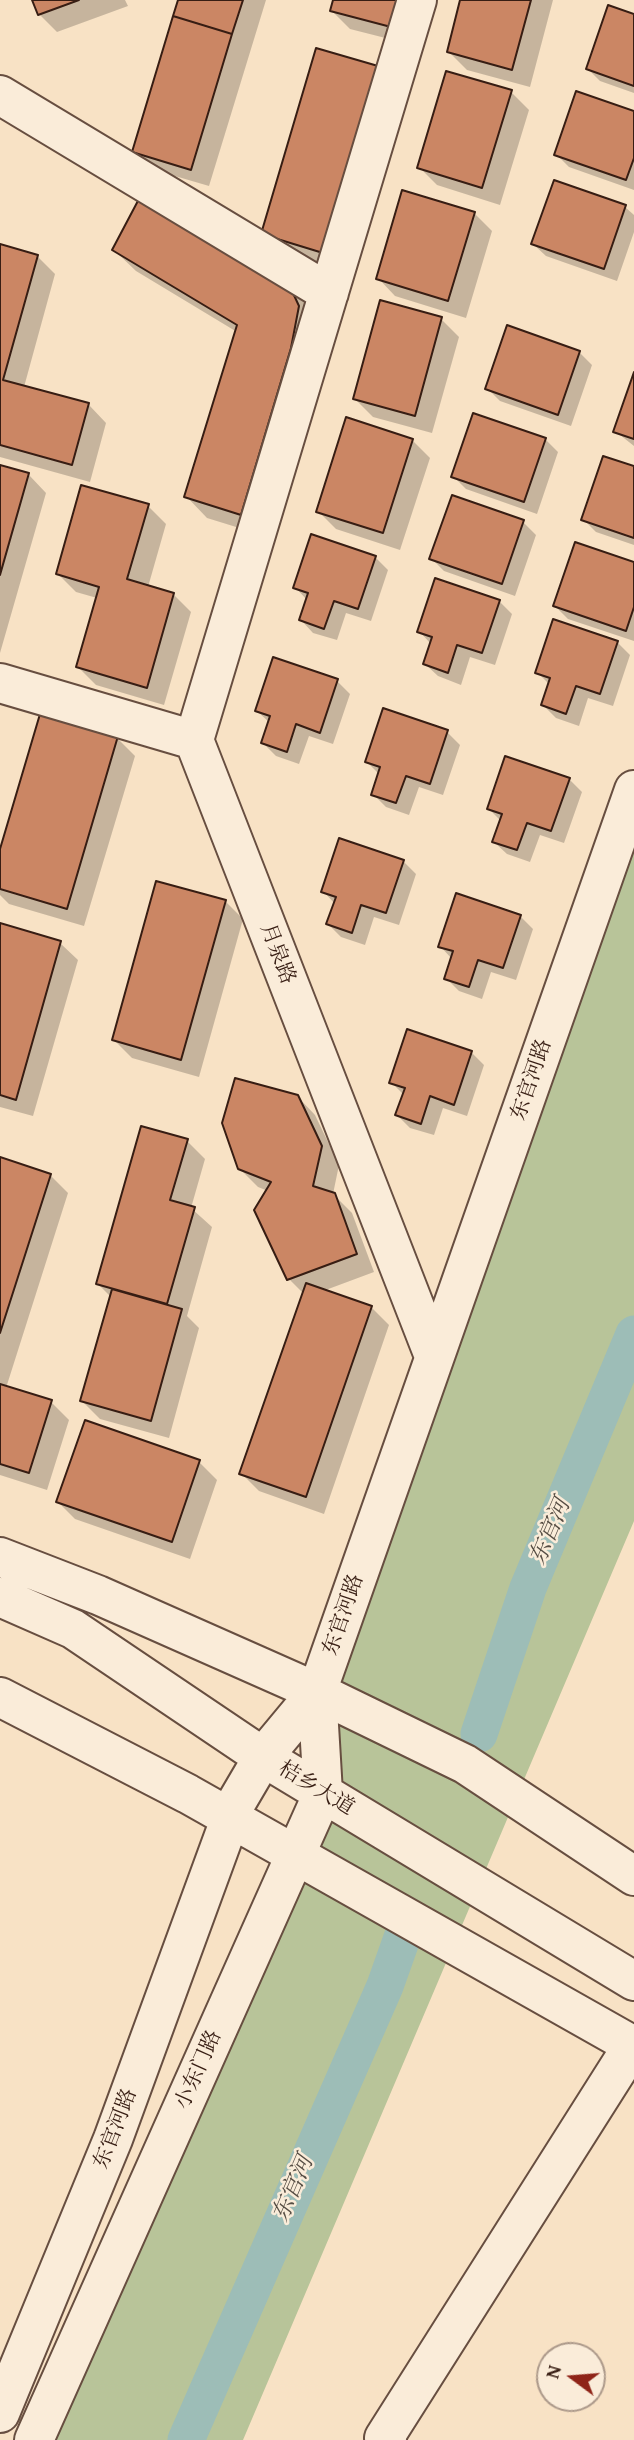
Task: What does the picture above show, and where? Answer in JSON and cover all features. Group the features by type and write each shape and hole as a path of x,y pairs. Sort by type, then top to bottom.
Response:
{"street":[{"path":"0,683 194,740 417,0"},
{"path":"0,95 329,293"},
{"name":"月泉路","path":"194,740 434,1356"},
{"name":"东官河路","path":"0,2413 113,2139 231,1819 263,1757 317,1692 634,790"},
{"path":"0,1557 97,1595 317,1692 465,1764 634,1876"},
{"name":"桔乡大道","path":"0,1597 73,1629 263,1757 634,1982"},
{"name":"小东门路","path":"34,2440 323,1793 317,1692"},
{"path":"0,1697 231,1819 633,2046 384,2438 387,2440"}],"green space":[{"path":"634,790 634,1521 243,2440 54,2440 290,1897 317,1692"}],"building":[{"path":"32,0 79,0 38,15"},
{"path":"178,0 243,0 232,34 173,16"},
{"path":"333,0 398,0 391,27 330,11"},
{"path":"460,0 531,0 512,70 447,52"},
{"path":"608,5 634,14 634,86 586,69"},
{"path":"173,16 232,34 191,170 132,152"},
{"path":"316,48 378,66 323,253 261,234"},
{"path":"446,71 512,90 482,188 417,168"},
{"path":"576,91 634,111 634,158 626,180 554,155"},
{"path":"554,180 626,205 604,269 531,244"},
{"path":"402,190 475,212 448,301 376,279"},
{"path":"140,197 286,278 299,306 291,348 241,515 184,497 237,325 112,250"},
{"path":"0,244 38,255 3,380 89,403 72,465 0,445"},
{"path":"380,300 442,317 415,416 353,399"},
{"path":"507,325 580,351 558,415 485,389"},
{"path":"634,372 634,439 613,432"},
{"path":"473,413 546,438 524,502 451,477"},
{"path":"346,417 413,439 383,533 316,512"},
{"path":"603,456 634,466 634,538 581,520"},
{"path":"0,465 29,473 0,575"},
{"path":"81,485 149,504 127,579 174,593 147,688 76,667 99,587 56,574"},
{"path":"452,495 524,520 502,584 429,559"},
{"path":"311,534 376,556 358,609 334,601 324,629 299,620 308,593 293,588"},
{"path":"575,542 634,562 634,607 626,631 553,606"},
{"path":"435,578 500,600 482,653 457,645 448,673 423,664 432,637 417,632"},
{"path":"553,619 618,641 600,694 576,686 566,714 541,705 550,678 535,673"},
{"path":"273,657 338,679 320,733 296,724 287,752 261,743 270,716 255,711"},
{"path":"383,708 448,730 430,784 406,776 396,803 371,795 380,767 365,762"},
{"path":"40,714 118,736 67,909 0,889 0,849"},
{"path":"505,756 570,778 551,831 527,823 517,850 492,842 502,814 487,809"},
{"path":"339,838 404,860 386,913 361,905 352,933 326,924 336,897 321,892"},
{"path":"156,881 226,900 181,1060 112,1040"},
{"path":"456,893 521,915 503,968 478,960 469,987 444,979 453,951 438,947"},
{"path":"0,923 61,941 16,1100 0,1095"},
{"path":"407,1029 472,1051 454,1105 430,1096 421,1124 395,1115 405,1088 389,1083"},
{"path":"235,1078 298,1095 322,1146 313,1186 335,1193 357,1254 287,1280 254,1210 271,1182 238,1169 222,1123"},
{"path":"141,1126 188,1139 170,1200 195,1207 167,1304 96,1284"},
{"path":"0,1157 51,1174 0,1333"},
{"path":"306,1283 372,1306 306,1497 239,1474"},
{"path":"112,1289 182,1309 151,1421 80,1401"},
{"path":"0,1384 52,1400 29,1473 0,1464"},
{"path":"85,1420 200,1460 172,1542 56,1502"}],"waterway":[{"name":"东官河","path":"479,1734 528,1588 634,1334"},
{"name":"东官河","path":"186,2440 385,1986 402,1938"}]}
